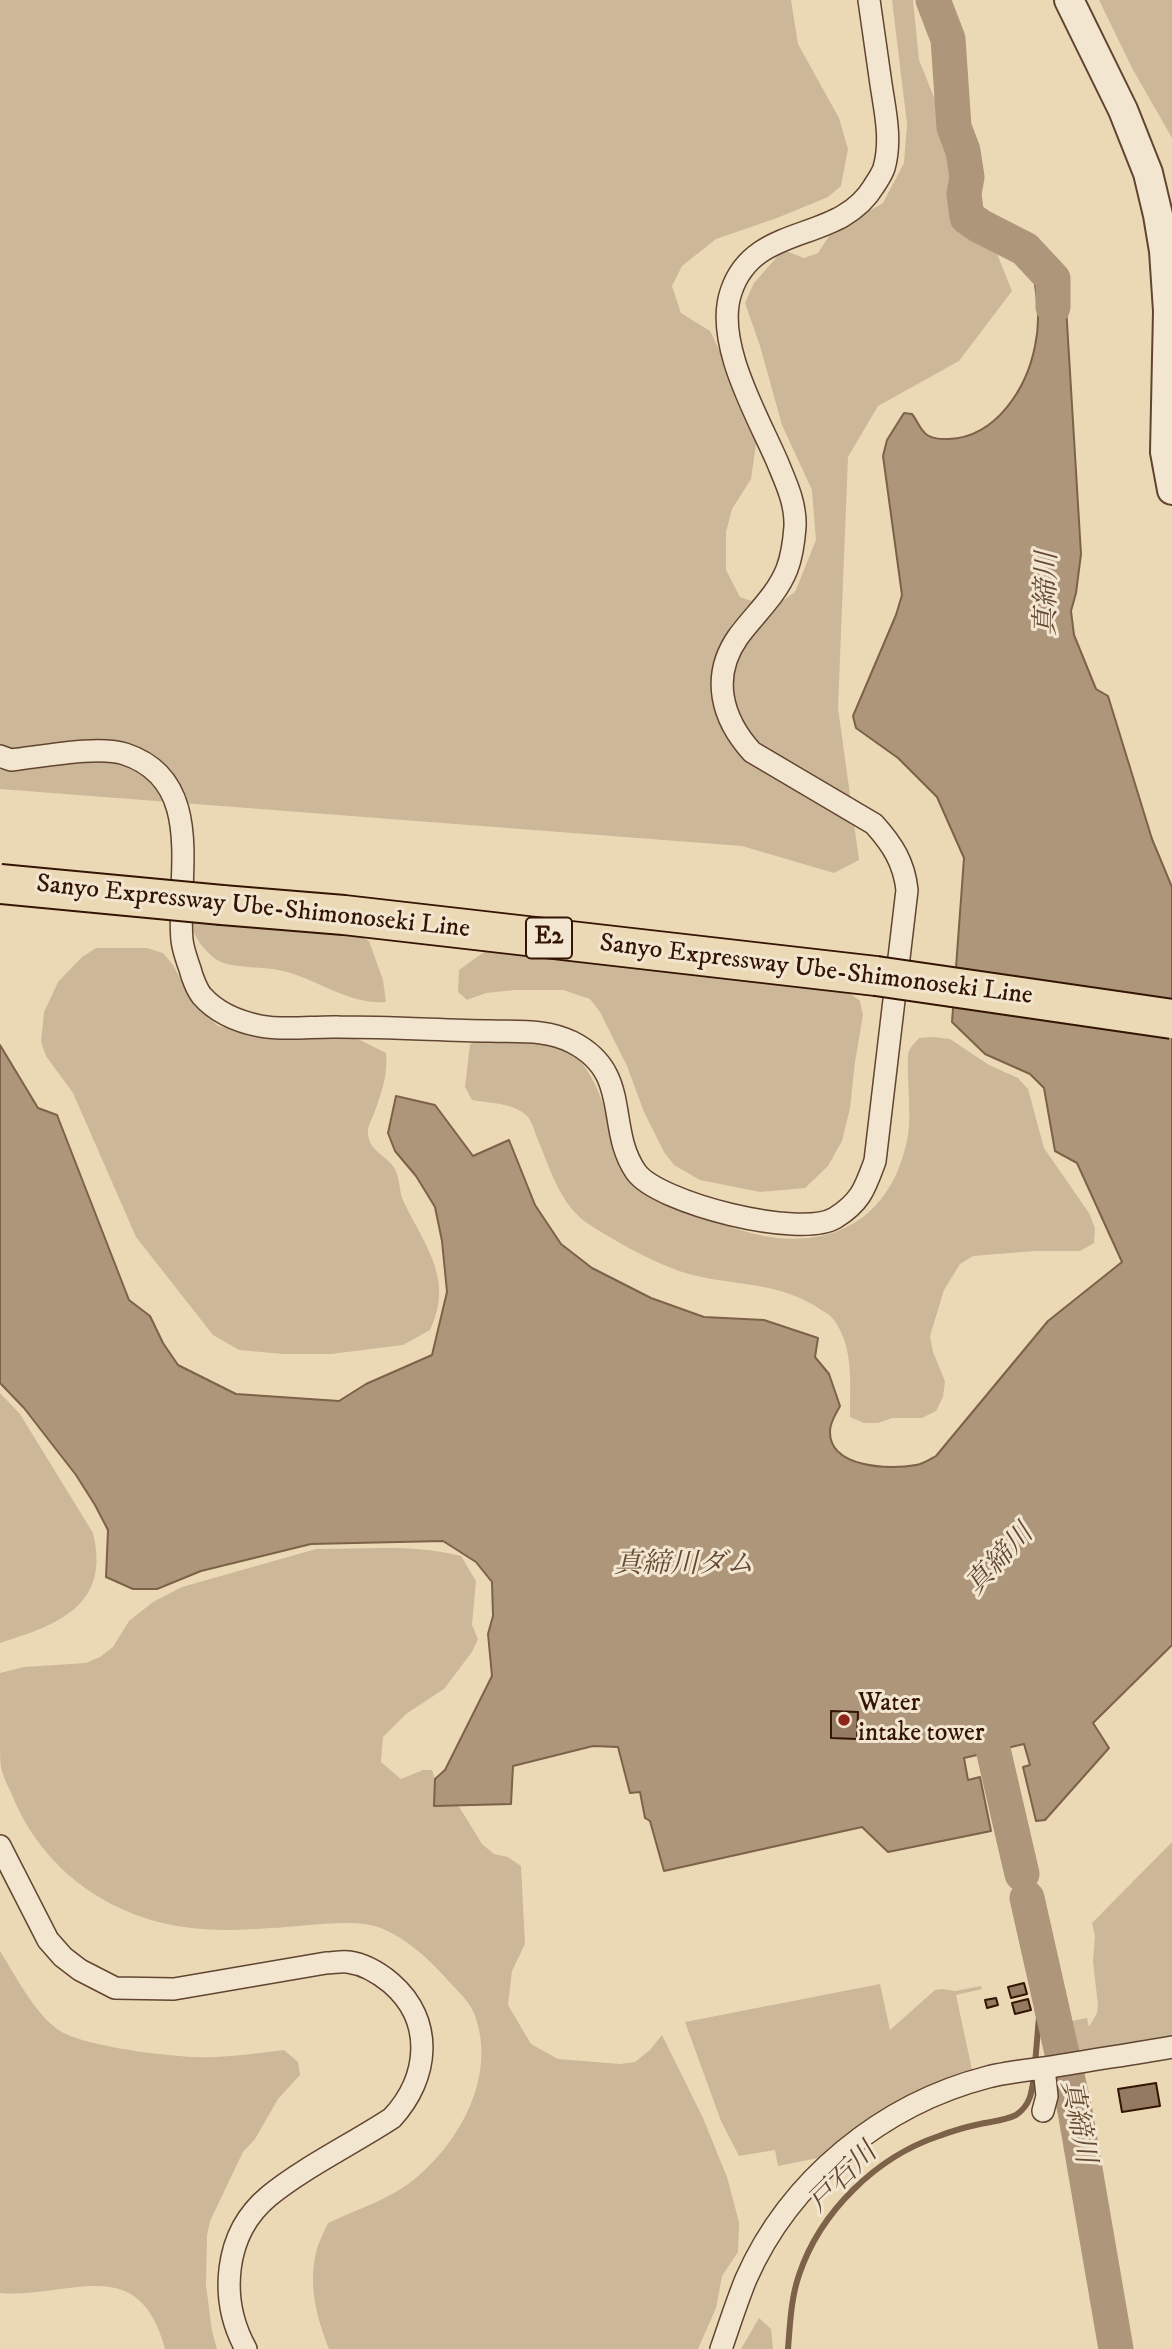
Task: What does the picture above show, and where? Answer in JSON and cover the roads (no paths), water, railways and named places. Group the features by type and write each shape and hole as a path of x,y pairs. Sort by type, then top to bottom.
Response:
{"highway":[{"name":"Sanyo Expressway Ube-Shimonoseki Line","path":"0,884 344,915 876,976 1172,1019"}],"street":[{"path":"0,756 11,760 100,751 125,753 150,767 164,780 178,803 183,829 182,942 202,996 233,1019 264,1027 553,1033 592,1055 610,1078 625,1148 637,1174 663,1193 752,1220 795,1225 832,1220 862,1196 875,1161 907,890 905,876 900,859 890,841 874,824 752,752 742,741 728,718 723,672 736,639 776,589 787,569 795,526 791,494 733,357 727,324 728,307 732,290 749,262 759,252 785,239 835,222 850,213 866,200 884,169 888,130 869,0"},
{"path":"1069,0 1123,110 1148,173 1158,215 1164,251 1168,311 1165,452 1172,490"},
{"path":"0,1846 48,1940 63,1957 80,1970 115,1987 135,1990 174,1989 326,1963 347,1962 383,1976 409,2003 421,2034 423,2052 420,2071 404,2106 392,2118 268,2197 246,2223 237,2241 231,2261 228,2292 233,2322 246,2349"},
{"path":"722,2349 747,2278 770,2235 795,2199 824,2167 858,2140 928,2098 988,2077 1172,2048"},
{"path":"1043,2111 1049,2067"}],"water":[{"name":"真締川ダム","path":"1046,259 1064,273 1081,554 1071,611 1074,635 1096,689 1108,696 1152,839 1172,887 1172,1645 1093,1723 1109,1748 1045,1820 1036,1821 1023,1767 1030,1765 1024,1744 964,1758 968,1780 980,1777 991,1831 888,1852 862,1827 664,1871 650,1821 645,1818 640,1792 630,1793 618,1747 593,1746 513,1766 511,1804 434,1806 435,1779 445,1770 492,1676 488,1634 493,1616 492,1582 476,1562 443,1541 311,1544 201,1571 157,1589 133,1589 106,1577 108,1530 95,1505 76,1475 24,1408 0,1383 0,1045 38,1108 57,1115 129,1300 150,1316 163,1343 178,1365 236,1394 339,1401 366,1384 432,1355 447,1292 442,1241 435,1207 416,1176 395,1151 388,1133 396,1096 435,1105 473,1156 509,1140 535,1205 561,1244 592,1268 651,1298 704,1317 764,1320 818,1338 815,1357 829,1374 840,1406 830,1431 832,1443 839,1453 863,1464 891,1467 919,1464 936,1456 1048,1321 1122,1262 1077,1163 1055,1151 1044,1088 1030,1074 985,1054 952,1022 964,858 937,797 898,758 856,728 853,716 902,595 883,456 887,440 904,413 912,414 929,436 949,439 982,429 1007,407 1025,378 1031,362 1038,318 1033,271"}],"waterway":[{"name":"真締川","path":"933,0 948,39 954,127 963,151 967,177 964,194 967,217 1025,249 1053,279 1053,307"},
{"name":"真締川","path":"983,1706 1022,1874"},
{"name":"真締川","path":"1027,1898 1075,2111 1116,2349"},
{"path":"1035,2064 1039,2017 1037,2007 1051,2004"},
{"name":"戸石川","path":"788,2349 796,2284 808,2252 836,2209 853,2190 873,2173 916,2145 954,2131 1016,2115 1028,2102 1034,2075"}],"place":[{"name":"Water intake tower","path":"844,1720"}]}
